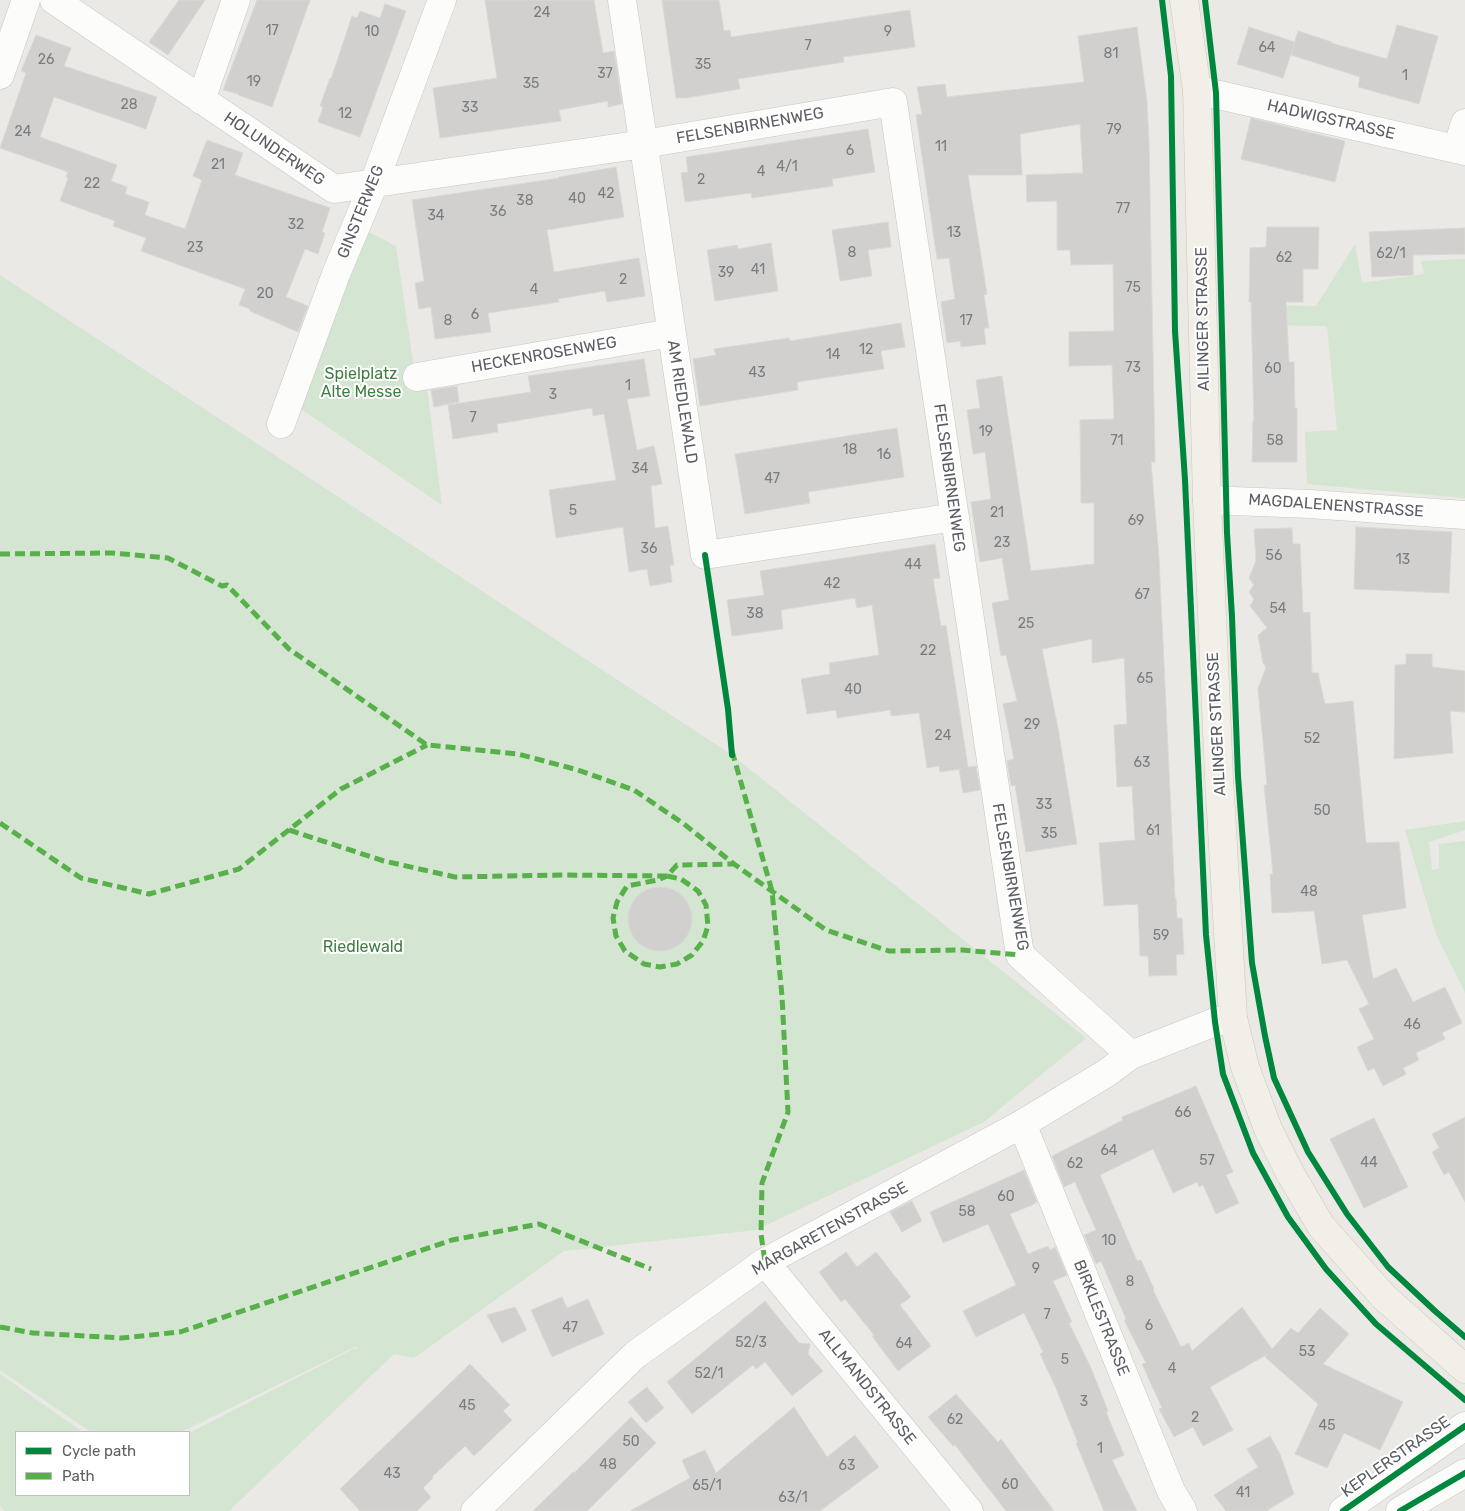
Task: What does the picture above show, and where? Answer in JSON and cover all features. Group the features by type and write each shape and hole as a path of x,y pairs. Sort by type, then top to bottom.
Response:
{"main road":[{"name":"AILINGER STRASSE","path":"1184,0 1197,90 1207,500 1218,768 1233,1018 1245,1067 1268,1129 1290,1173 1321,1226 1384,1298 1465,1369"}],"street":[{"path":"0,75 26,0"},
{"name":"HOLUNDERWEG","path":"54,0 334,189 644,144"},
{"path":"201,100 236,0"},
{"name":"GINSTERWEG","path":"280,424 336,274 374,183 442,0"},
{"name":"AM RIEDLEWALD","path":"622,0 706,555 955,517"},
{"name":"HADWIGSTRASSE","path":"1197,90 1461,150"},
{"name":"FELSENBIRNENWEG","path":"644,144 893,102 1020,955 1132,1055"},
{"path":"1461,150 1465,123"},
{"name":"HECKENROSENWEG","path":"416,377 671,333"},
{"name":"MAGDALENENSTRASSE","path":"1207,500 1310,504 1465,515"},
{"name":"MARGARETENSTRASSE","path":"475,1511 635,1355 765,1262 1022,1124 1105,1074 1132,1055 1215,1022 1233,1018"},
{"name":"BIRKLESTRASSE","path":"1022,1124 1171,1491 1183,1511"},
{"name":"ALLMANDSTRASSE","path":"765,1262 969,1511"},
{"name":"KEPLERSTRASSE","path":"1343,1511 1465,1426"},
{"path":"1400,1511 1465,1473"}],"green space":[{"name":"Spielplatz Alte Messe","path":"363,229 396,246 416,382 426,381 442,505 295,405"},
{"path":"1355,244 1362,283 1424,274 1421,261 1465,259 1465,498 1307,484 1305,432 1337,430 1327,326 1259,325 1257,305 1316,306"},
{"name":"Riedlewald","path":"0,275 732,755 1086,1038 984,1122 756,1230 564,1251 414,1358 394,1354 229,1511 5,1511 0,1506 0,1374 82,1431 15,1431 15,1496 190,1496 190,1432 353,1349 361,1348 355,1347 183,1431 90,1431 0,1370"},
{"path":"1465,821 1465,830 1429,842 1432,870 1439,868 1439,844 1465,841 1465,993 1436,934 1405,830"}],"building":[{"path":"179,0 205,0 168,55 149,42"},
{"path":"257,0 310,0 272,107 223,90"},
{"path":"485,0 594,0 603,53 614,51 622,104 608,107 608,101 559,110 561,121 440,138 433,88 497,78"},
{"path":"662,0 719,0 724,31 730,30 731,37 910,10 915,47 843,57 844,62 738,79 740,89 676,98"},
{"path":"385,4 406,11 360,137 318,122 323,107 320,106 352,16 357,18 360,11 380,18"},
{"path":"1397,25 1438,36 1419,104 1358,87 1360,77 1291,55 1298,31 1331,43 1387,59"},
{"path":"1137,27 1147,102 1149,143 1155,462 1151,462 1159,558 1175,898 1177,918 1182,918 1184,954 1176,955 1177,975 1149,976 1148,956 1140,956 1138,904 1104,906 1099,843 1135,840 1132,786 1117,787 1114,725 1127,724 1124,658 1092,663 1092,639 1042,649 1058,728 1077,844 1026,852 1015,785 1011,786 1007,761 1014,759 1003,704 1017,701 1006,655 1001,656 992,603 1009,600 1002,558 980,562 971,502 991,499 985,452 973,454 967,410 980,408 976,380 1002,376 1031,571 1094,564 1094,503 1081,503 1080,420 1114,419 1112,365 1069,366 1069,332 1114,331 1113,264 1071,265 1070,250 1057,250 1057,201 1027,202 1026,175 1083,173 1080,124 1020,134 1022,175 968,175 987,294 984,295 989,328 984,328 986,344 961,347 960,341 947,343 941,302 955,299 949,258 937,259 916,115 922,114 917,87 945,84 947,97 1084,82 1078,36"},
{"path":"1249,27 1295,42 1283,78 1237,64"},
{"path":"36,35 71,48 64,66 157,97 146,129 54,97 40,137 117,165 111,181 127,187 125,194 149,202 145,215 185,229 202,180 193,176 207,140 243,153 235,175 330,208 322,232 325,233 318,254 305,249 286,297 308,306 298,332 239,305 245,289 141,251 146,238 113,226 115,221 60,201 68,178 66,177 68,172 0,148 26,73 21,71"},
{"path":"1251,118 1345,141 1335,182 1241,159"},
{"path":"868,129 875,172 832,179 833,186 752,198 751,193 685,202 681,173 688,172 686,157"},
{"path":"616,167 624,217 547,230 554,272 639,258 645,296 607,302 605,291 558,299 559,302 488,313 491,332 435,339 431,307 419,309 415,283 424,281 412,200 559,178"},
{"path":"888,222 891,247 868,250 872,276 840,281 832,230"},
{"path":"1267,227 1319,227 1318,269 1303,269 1303,302 1286,302 1289,362 1294,362 1295,408 1297,408 1297,462 1252,462 1254,421 1251,302 1249,302 1250,248 1266,247"},
{"path":"1465,228 1465,254 1413,255 1413,275 1372,277 1369,232"},
{"path":"771,243 778,291 715,301 707,250 737,245 738,249"},
{"path":"901,323 905,347 881,351 884,369 797,382 798,390 700,406 693,359 716,355 714,349 789,338 790,341"},
{"path":"644,359 650,396 627,399 637,450 654,446 662,484 651,486 655,528 668,526 674,565 670,565 672,582 650,586 647,569 629,572 623,527 556,538 549,490 616,480 604,414 593,416 592,408 497,424 498,432 453,439 448,405 531,392 528,376"},
{"path":"457,386 459,402 434,407 431,390"},
{"path":"897,428 904,477 808,492 810,503 745,514 735,454"},
{"path":"1356,527 1452,532 1449,593 1354,589"},
{"path":"1292,528 1293,544 1300,544 1303,613 1310,612 1312,673 1318,673 1325,704 1353,701 1366,843 1399,842 1406,908 1362,915 1373,979 1396,968 1413,1002 1445,987 1462,1023 1442,1033 1445,1039 1416,1053 1419,1060 1403,1068 1406,1074 1383,1086 1374,1068 1368,1071 1357,1047 1374,1039 1359,1009 1369,1004 1347,960 1322,964 1314,911 1272,913 1270,874 1273,874 1264,785 1267,785 1258,689 1266,667 1263,663 1258,635 1267,628 1250,606 1254,599 1249,592 1254,585 1249,578 1256,561 1254,529"},
{"path":"935,544 940,578 933,579 941,626 946,625 968,767 976,766 980,790 963,793 959,769 940,772 939,766 927,768 919,713 891,716 890,710 837,718 836,710 807,714 801,679 830,674 829,663 879,655 872,605 857,608 855,598 781,610 783,629 732,636 727,600 764,595 760,571"},
{"path":"1406,654 1432,654 1432,667 1465,671 1465,712 1450,711 1453,753 1394,759 1395,665 1406,664"},
{"path":"660,887 678,893 686,901 692,919 686,937 678,945 660,951 642,945 634,937 628,919 634,901 642,893"},
{"path":"1196,1086 1233,1172 1226,1175 1239,1203 1216,1214 1203,1185 1199,1187 1197,1182 1173,1193 1153,1149 1100,1175 1137,1261 1141,1260 1153,1290 1181,1347 1189,1343 1192,1351 1242,1307 1272,1349 1291,1328 1298,1333 1320,1308 1349,1334 1323,1364 1403,1402 1380,1450 1344,1433 1327,1468 1295,1454 1318,1404 1265,1357 1268,1354 1210,1387 1233,1430 1203,1446 1193,1427 1174,1437 1159,1409 1162,1408 1142,1364 1146,1363 1124,1320 1126,1319 1101,1261 1096,1264 1084,1235 1096,1230 1075,1182 1064,1187 1052,1156 1123,1120 1122,1117"},
{"path":"1465,1117 1465,1202 1449,1172 1444,1175 1432,1152 1439,1148 1432,1134"},
{"path":"1374,1118 1408,1187 1364,1208 1330,1139"},
{"path":"1024,1170 1037,1202 1010,1214 1028,1254 1048,1246 1050,1250 1055,1247 1067,1275 1053,1281 1072,1322 1069,1323 1091,1368 1108,1411 1106,1412 1124,1455 1112,1460 1137,1511 1104,1511 1055,1386 1040,1354 1043,1352 1024,1313 976,1337 963,1311 1016,1285 988,1224 943,1243 930,1212"},
{"path":"912,1201 922,1221 902,1232 890,1212"},
{"path":"846,1252 857,1267 876,1252 911,1297 900,1305 931,1346 898,1371 872,1336 874,1335 845,1299 841,1302 819,1272"},
{"path":"562,1297 567,1308 588,1299 604,1334 552,1357 531,1310"},
{"path":"765,1301 799,1343 810,1344 808,1354 823,1371 792,1396 765,1362 756,1369 753,1365 692,1414 667,1382"},
{"path":"515,1307 527,1330 502,1343 487,1315"},
{"path":"470,1364 510,1405 503,1411 512,1420 474,1456 465,1446 432,1477 423,1488 431,1497 417,1511 360,1511 340,1489"},
{"path":"647,1387 664,1408 646,1423 628,1402"},
{"path":"956,1394 998,1442 1001,1439 1054,1511 1006,1511 955,1445 953,1446 928,1417"},
{"path":"794,1407 827,1457 855,1435 879,1467 820,1511 630,1511 690,1478 682,1460 705,1450 716,1473"},
{"path":"631,1417 656,1443 587,1511 533,1511 574,1473"},
{"path":"1270,1436 1280,1454 1294,1494 1266,1511 1226,1511 1214,1495 1258,1467 1247,1449"}],"marked path":[{"path":"0,554 112,553 168,558 222,586 227,585 289,649 427,745 518,754 578,770 634,790 684,824 734,864 826,930 889,951 962,950 1020,955"},
{"path":"0,823 81,878 149,894 239,869 341,789 427,745"},
{"path":"732,751 772,891 782,996 788,1112 762,1183 761,1234 765,1262"},
{"path":"289,830 384,861 455,877 667,876 677,865 734,864"},
{"path":"667,876 681,879 698,891 706,905 708,926 703,941 692,955 677,964 660,967 644,964 625,951 616,936 613,918 617,902 627,886 658,880 667,876"},
{"path":"0,1327 33,1333 121,1338 180,1332 452,1240 539,1224 651,1269"}],"cycle path":[{"path":"1162,0 1171,76 1175,331 1185,480 1206,935 1215,1022 1223,1074 1253,1153 1288,1217 1326,1269 1376,1324 1465,1400"},
{"path":"1205,0 1216,93 1227,533 1238,776 1252,963 1265,1036 1274,1078 1308,1152 1347,1214 1388,1267 1465,1337"},
{"path":"705,555 728,709 732,755"},
{"path":"1343,1511 1465,1426"},
{"path":"1400,1511 1465,1473"}]}
